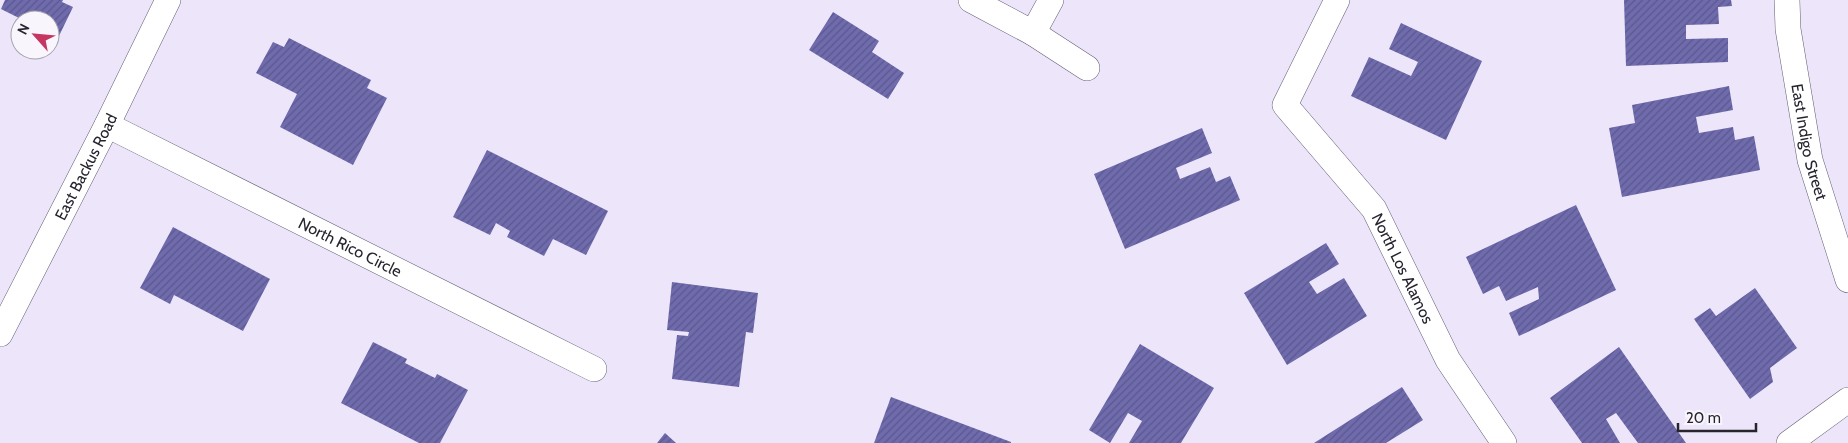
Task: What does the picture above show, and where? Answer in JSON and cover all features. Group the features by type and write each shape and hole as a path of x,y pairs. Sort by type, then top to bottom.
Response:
{"street":[{"name":"East Backus Road","path":"0,334 107,125 168,0"},
{"path":"971,0 1033,33 1087,68"},
{"path":"1033,33 1050,0"},
{"name":"North Los Alamos","path":"1337,0 1284,105 1374,209 1448,360 1504,443"},
{"name":"East Indigo Street","path":"1787,0 1788,29 1810,160 1848,280"},
{"name":"North Rico Circle","path":"107,125 594,370"},
{"path":"1789,443 1848,400"}],"building":[{"path":"5,0 63,0 62,2 73,7 60,34 60,10 10,10 10,14 1,9"},
{"path":"1624,0 1731,0 1732,6 1718,7 1719,24 1686,25 1686,39 1728,38 1728,62 1626,66"},
{"path":"833,12 879,41 872,52 904,73 888,99 809,50"},
{"path":"1401,23 1482,61 1446,140 1351,96 1369,57 1411,76 1418,62 1389,49"},
{"path":"289,38 371,80 367,88 387,98 353,165 280,127 297,94 256,73 273,42 284,47"},
{"path":"1729,86 1733,110 1696,117 1699,133 1733,127 1735,140 1754,136 1760,170 1622,197 1609,128 1635,123 1632,105"},
{"path":"1202,128 1212,153 1176,168 1180,179 1210,167 1216,182 1230,176 1240,200 1125,249 1094,174"},
{"path":"487,150 608,211 586,255 553,239 544,256 507,237 510,231 496,223 490,235 453,217"},
{"path":"1576,205 1616,290 1519,336 1509,313 1539,299 1538,287 1506,301 1499,286 1483,294 1466,257"},
{"path":"173,227 270,279 243,331 174,295 170,304 140,288"},
{"path":"1326,243 1339,264 1309,282 1317,294 1344,278 1367,316 1287,365 1244,293"},
{"path":"672,282 758,293 753,333 746,332 739,387 672,379 677,335 688,336 689,332 667,330"},
{"path":"1755,288 1797,348 1770,368 1773,382 1750,399 1694,319 1710,308 1716,316"},
{"path":"373,342 407,359 405,363 435,378 437,374 468,390 440,443 419,443 341,403"},
{"path":"1140,344 1214,388 1181,443 1129,443 1142,421 1128,413 1110,443 1089,430"},
{"path":"1619,347 1686,443 1638,443 1616,413 1606,419 1620,443 1582,443 1550,398"},
{"path":"1402,387 1423,420 1386,443 1314,443"},
{"path":"891,397 1011,442 1011,443 874,443"},
{"path":"665,433 676,443 657,443"}]}
